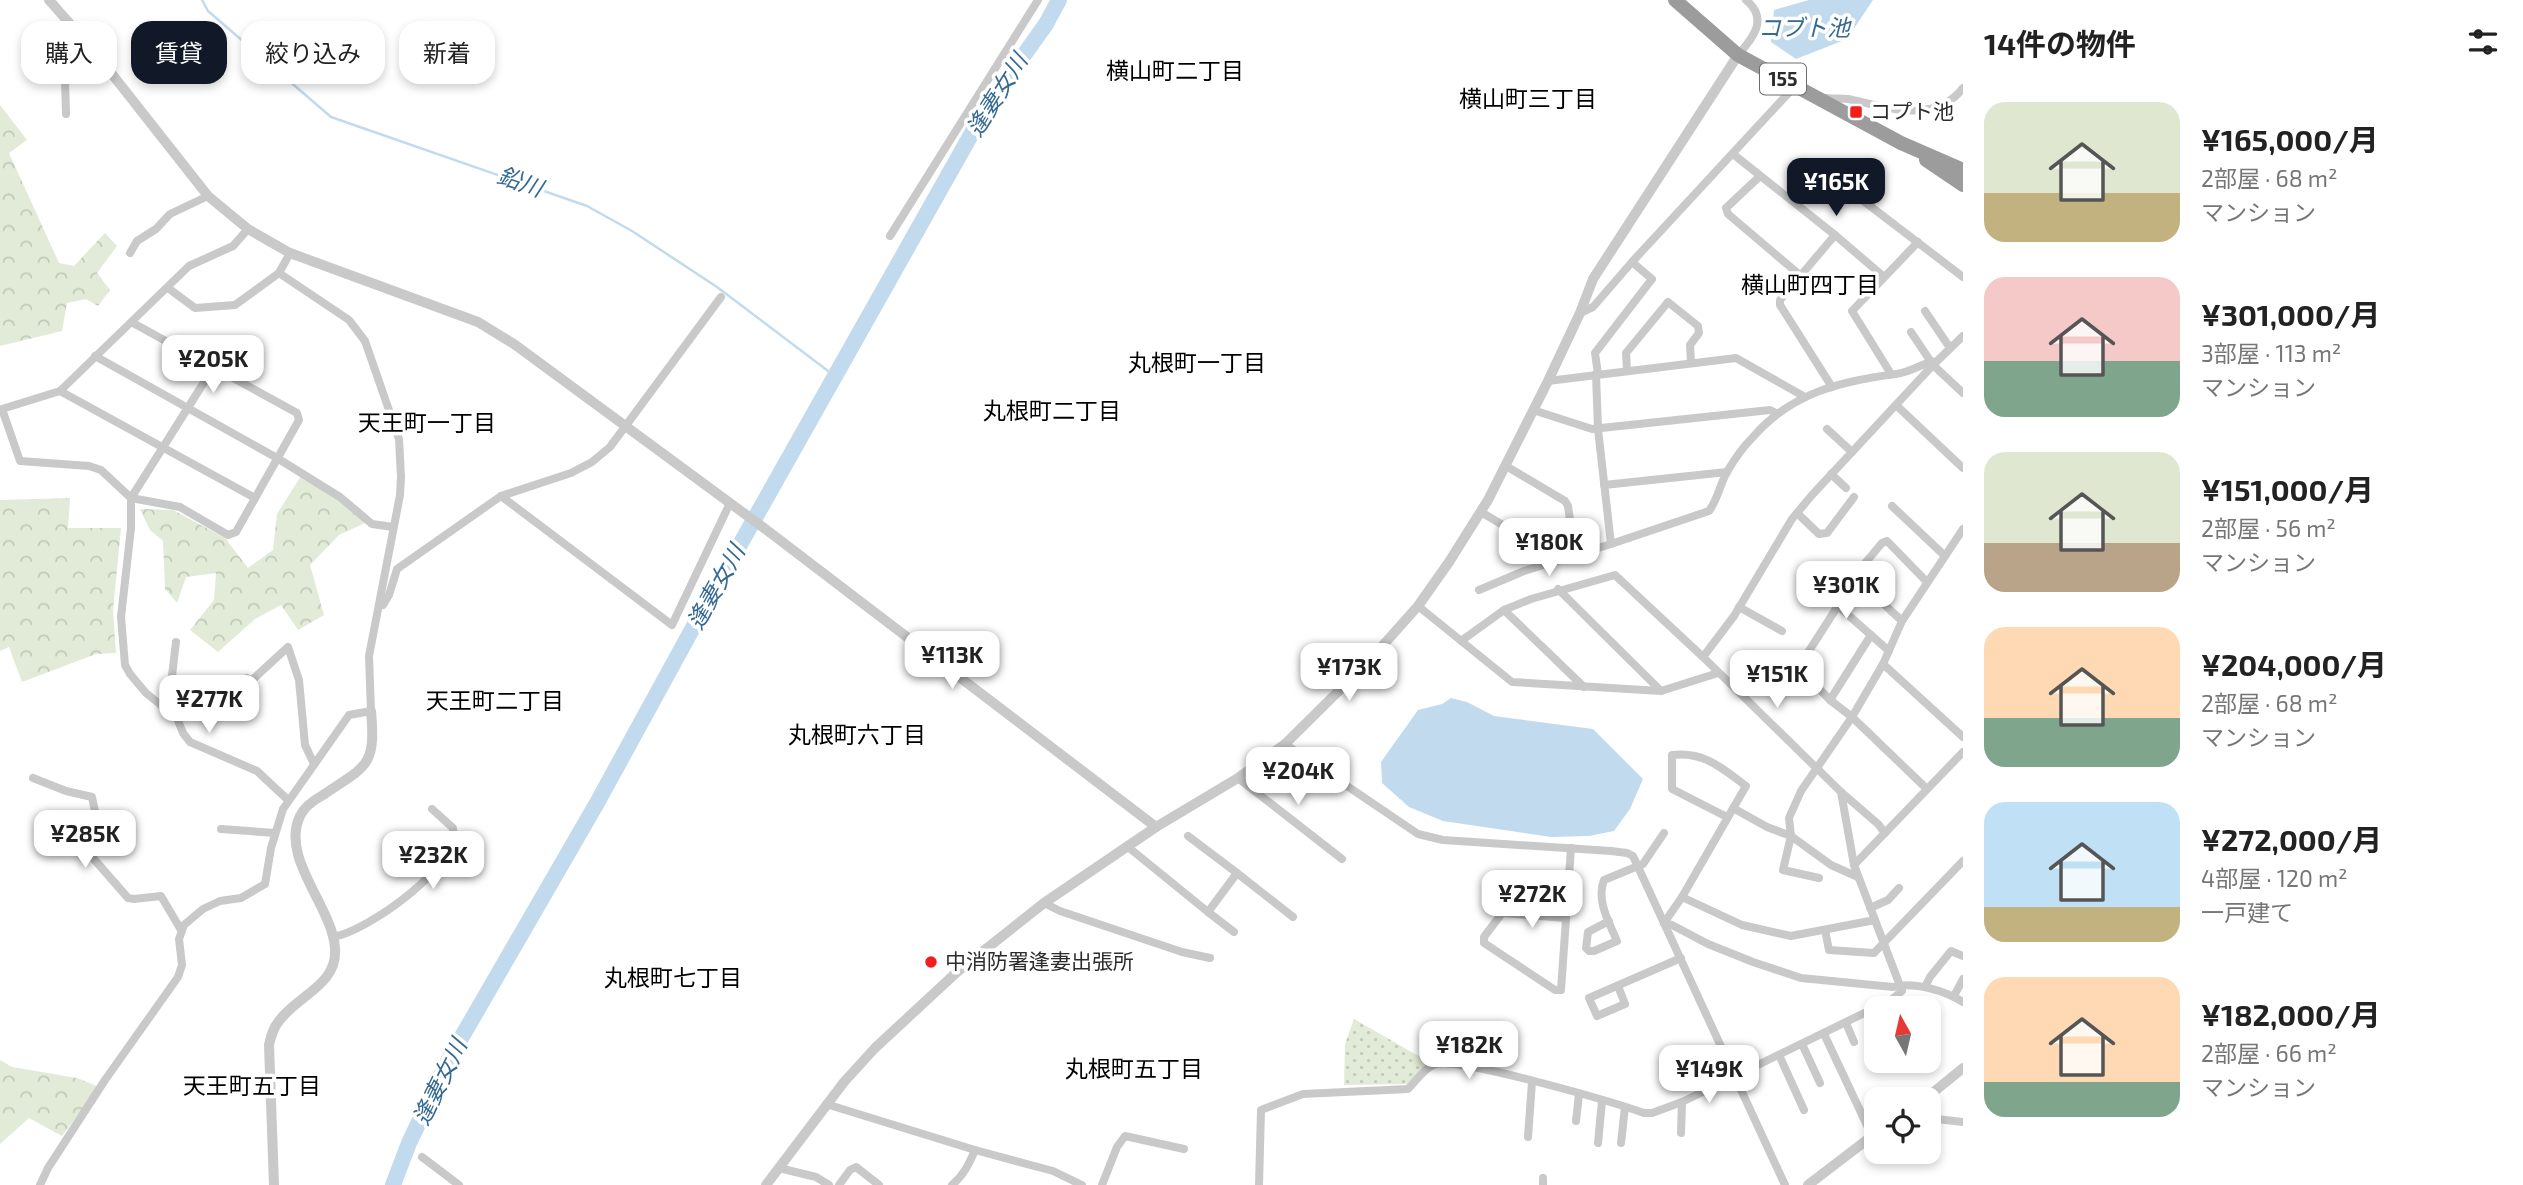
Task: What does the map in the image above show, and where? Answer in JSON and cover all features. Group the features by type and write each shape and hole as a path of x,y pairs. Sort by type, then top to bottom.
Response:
{"highway":[{"name":"155","path":"1675,0 1738,55 1901,143 1963,170"},
{"name":"155","path":"1901,143 1963,185"}],"street":[{"path":"49,0 67,21"},
{"path":"890,236 1038,0"},
{"path":"766,1185 826,1104 875,1048 957,972 1044,903 1156,827 1238,778 1285,744 1368,662 1418,606 1481,512 1506,466 1580,313 1593,279 1738,55 1754,36 1759,24 1756,13 1746,0"},
{"path":"117,80 208,196 248,229 290,253 478,322 514,344 768,531 1156,827"},
{"path":"65,84 65,114"},
{"path":"1580,313 1593,307 1795,86"},
{"path":"1816,98 1845,99 1879,108 1912,111 1945,104 1963,88"},
{"path":"1733,154 1883,276"},
{"path":"1819,167 1963,277"},
{"path":"1760,176 1726,208 1728,214 1801,276"},
{"path":"130,253 137,241 156,229 170,215 208,196"},
{"path":"133,323 297,413 299,420 236,532 228,535 180,507 131,498 101,470 89,466 20,461 2,409 60,391 189,266 233,246 248,229"},
{"path":"1832,387 1780,305 1780,300 1835,235"},
{"path":"1891,374 1852,311 1918,242"},
{"path":"168,288 195,308 235,305 279,273 290,253"},
{"path":"1611,544 1598,429 1595,353 1652,279 1632,262"},
{"path":"274,1185 269,1045 272,1031 289,1010 320,986 335,961 333,937 299,859 295,840 297,826 300,815 310,803 349,778 369,758 374,741 369,656 401,477 399,439 365,341 349,320 279,273"},
{"path":"379,611 389,595 397,569 501,496 571,473 592,463 611,447 720,297"},
{"path":"1627,371 1626,353 1668,302 1698,326 1699,333 1689,349 1691,363"},
{"path":"1925,311 1950,348"},
{"path":"1911,332 1932,363 1963,393"},
{"path":"1703,657 1740,607 1797,513 1932,363 1963,337"},
{"path":"95,356 277,458 340,497 372,524 393,527"},
{"path":"1548,381 1736,358 1805,397"},
{"path":"1479,590 1524,571 1709,511 1727,472 1753,436 1776,413 1805,397 1832,387 1898,374 1932,363"},
{"path":"213,368 131,498 131,527 121,617 125,665 146,692 177,718 190,742 257,771 288,800"},
{"path":"60,391 255,498"},
{"path":"1896,405 1963,468"},
{"path":"1533,410 1592,429 1770,410 1776,413"},
{"path":"1827,429 1852,452"},
{"path":"1506,466 1565,501 1575,555"},
{"path":"1604,485 1727,472"},
{"path":"1831,474 1846,488"},
{"path":"501,496 672,625 734,506"},
{"path":"1797,513 1822,535 1827,533 1854,497"},
{"path":"1892,506 1945,556"},
{"path":"1481,512 1516,533"},
{"path":"1819,878 1783,870 1791,836 1789,818 1801,791 1852,717 1883,664 1902,621 1963,529"},
{"path":"1927,582 1887,541 1882,543 1800,665 1801,672 1927,789"},
{"path":"1461,641 1504,610 1558,589 1615,575 1885,833"},
{"path":"1856,578 1902,621"},
{"path":"1558,589 1661,691"},
{"path":"1418,606 1512,682 1661,691 1718,673"},
{"path":"1838,606 1889,651"},
{"path":"1740,607 1782,631"},
{"path":"1504,610 1584,687"},
{"path":"1830,700 1871,635"},
{"path":"168,709 176,642"},
{"path":"247,678 251,681 288,647 299,680 305,745 314,764"},
{"path":"1883,664 1963,737"},
{"path":"40,1185 45,1180 48,1168 105,1080 178,977 182,965 179,939 181,930 203,909 219,901 241,898 265,884 275,833 288,800 349,715 371,711"},
{"path":"1285,744 1418,834 1443,840 1571,848 1627,853 1633,856 1785,1185"},
{"path":"1854,865 1963,752"},
{"path":"1664,923 1746,786 1710,759 1687,753 1672,755 1671,789 1727,817"},
{"path":"33,778 66,791 92,797 97,821 93,858 128,898 161,896 181,930"},
{"path":"1238,778 1342,859"},
{"path":"1841,792 1854,865 1902,991 1899,996"},
{"path":"1733,808 1767,827 1791,836 1831,866 1858,877"},
{"path":"333,937 359,928 382,915 422,882 448,851 453,841 453,828 432,809"},
{"path":"220,829 275,833"},
{"path":"1609,921 1601,902 1604,880 1643,864 1664,833"},
{"path":"1188,836 1293,917"},
{"path":"1128,847 1234,932"},
{"path":"1568,881 1527,880 1483,937 1484,943 1555,990 1561,990 1571,848"},
{"path":"1825,930 1829,950 1874,953 1963,861"},
{"path":"1208,912 1237,873"},
{"path":"1870,908 1888,900 1899,888"},
{"path":"1682,897 1742,925 1791,936 1875,920"},
{"path":"1044,903 1060,911 1182,952 1210,958"},
{"path":"1502,914 1565,918"},
{"path":"1664,923 1753,962 1801,978 1893,987 1925,987 1954,996 1963,1002"},
{"path":"1925,987 1951,951 1963,956"},
{"path":"1618,986 1625,1004 1597,1016 1589,998 1681,958"},
{"path":"1954,996 1963,979"},
{"path":"1259,1185 1261,1110 1303,1094 1408,1089 1437,1063 1453,1063 1652,1113 1682,1102 1864,1016"},
{"path":"1846,1023 1854,1042"},
{"path":"1824,1034 1864,1114"},
{"path":"1802,1044 1820,1083"},
{"path":"1779,1055 1804,1110"},
{"path":"1940,1087 1963,1068"},
{"path":"1528,1137 1532,1082"},
{"path":"1576,1121 1579,1094"},
{"path":"1598,1143 1602,1101"},
{"path":"1681,1133 1682,1102"},
{"path":"826,1104 1052,1171 1066,1182 1082,1185"},
{"path":"1621,1143 1625,1107"},
{"path":"1941,1119 1963,1122"},
{"path":"1102,1185 1117,1147 1125,1136 1184,1149"},
{"path":"1808,1185 1820,1181 1864,1143"},
{"path":"952,1185 965,1172 975,1150"},
{"path":"422,1157 459,1185"},
{"path":"839,1185 850,1170 856,1167 879,1185"},
{"path":"779,1168 816,1177 829,1185"},
{"path":"1820,1181 1829,1185"}],"green space":[{"path":"0,105 27,140 9,153 59,263 74,266 105,233 117,246 97,273 110,290 98,306 86,299 67,303 62,331 0,346"},
{"path":"301,476 340,499 365,523 339,535 310,565 324,615 298,630 281,605 255,619 218,652 190,630 214,600 216,573 186,577 177,603 165,589 163,541 150,530 140,509 173,510 225,538 248,568 273,550 277,514"},
{"path":"70,498 68,528 121,528 113,610 116,653 96,654 22,682 9,647 0,651 0,500"},
{"path":"1354,1019 1429,1062 1408,1084 1344,1085 1345,1044"},
{"path":"0,1060 12,1067 77,1078 99,1087 62,1136 29,1118 0,1144"}],"water":[{"name":"コブト池","path":"1809,0 1873,0 1847,39 1796,59 1771,42 1774,10"},
{"path":"1451,698 1467,702 1494,716 1593,729 1643,779 1630,809 1614,831 1589,836 1551,837 1443,821 1409,807 1382,783 1381,762 1418,710 1442,704"}],"waterway":[{"name":"鉛川","path":"202,0 208,11 331,117 587,206 632,231 717,287 836,377"},
{"name":"逢妻女川","path":"393,1185 409,1143 449,1059 597,803 985,110 1046,24 1059,0"}],"place":[{"name":"コプト池","path":"1856,112"},
{"name":"中消防署逢妻出張所","path":"931,962"}],"district":[{"name":"横山町二丁目","path":"1175,71"},
{"name":"横山町三丁目","path":"1528,99"},
{"name":"横山町四丁目","path":"1810,285"},
{"name":"丸根町一丁目","path":"1197,363"},
{"name":"丸根町二丁目","path":"1052,411"},
{"name":"天王町一丁目","path":"427,423"},
{"name":"天王町二丁目","path":"495,701"},
{"name":"丸根町六丁目","path":"857,735"},
{"name":"丸根町七丁目","path":"673,978"},
{"name":"丸根町五丁目","path":"1134,1069"},
{"name":"天王町五丁目","path":"252,1086"}]}
